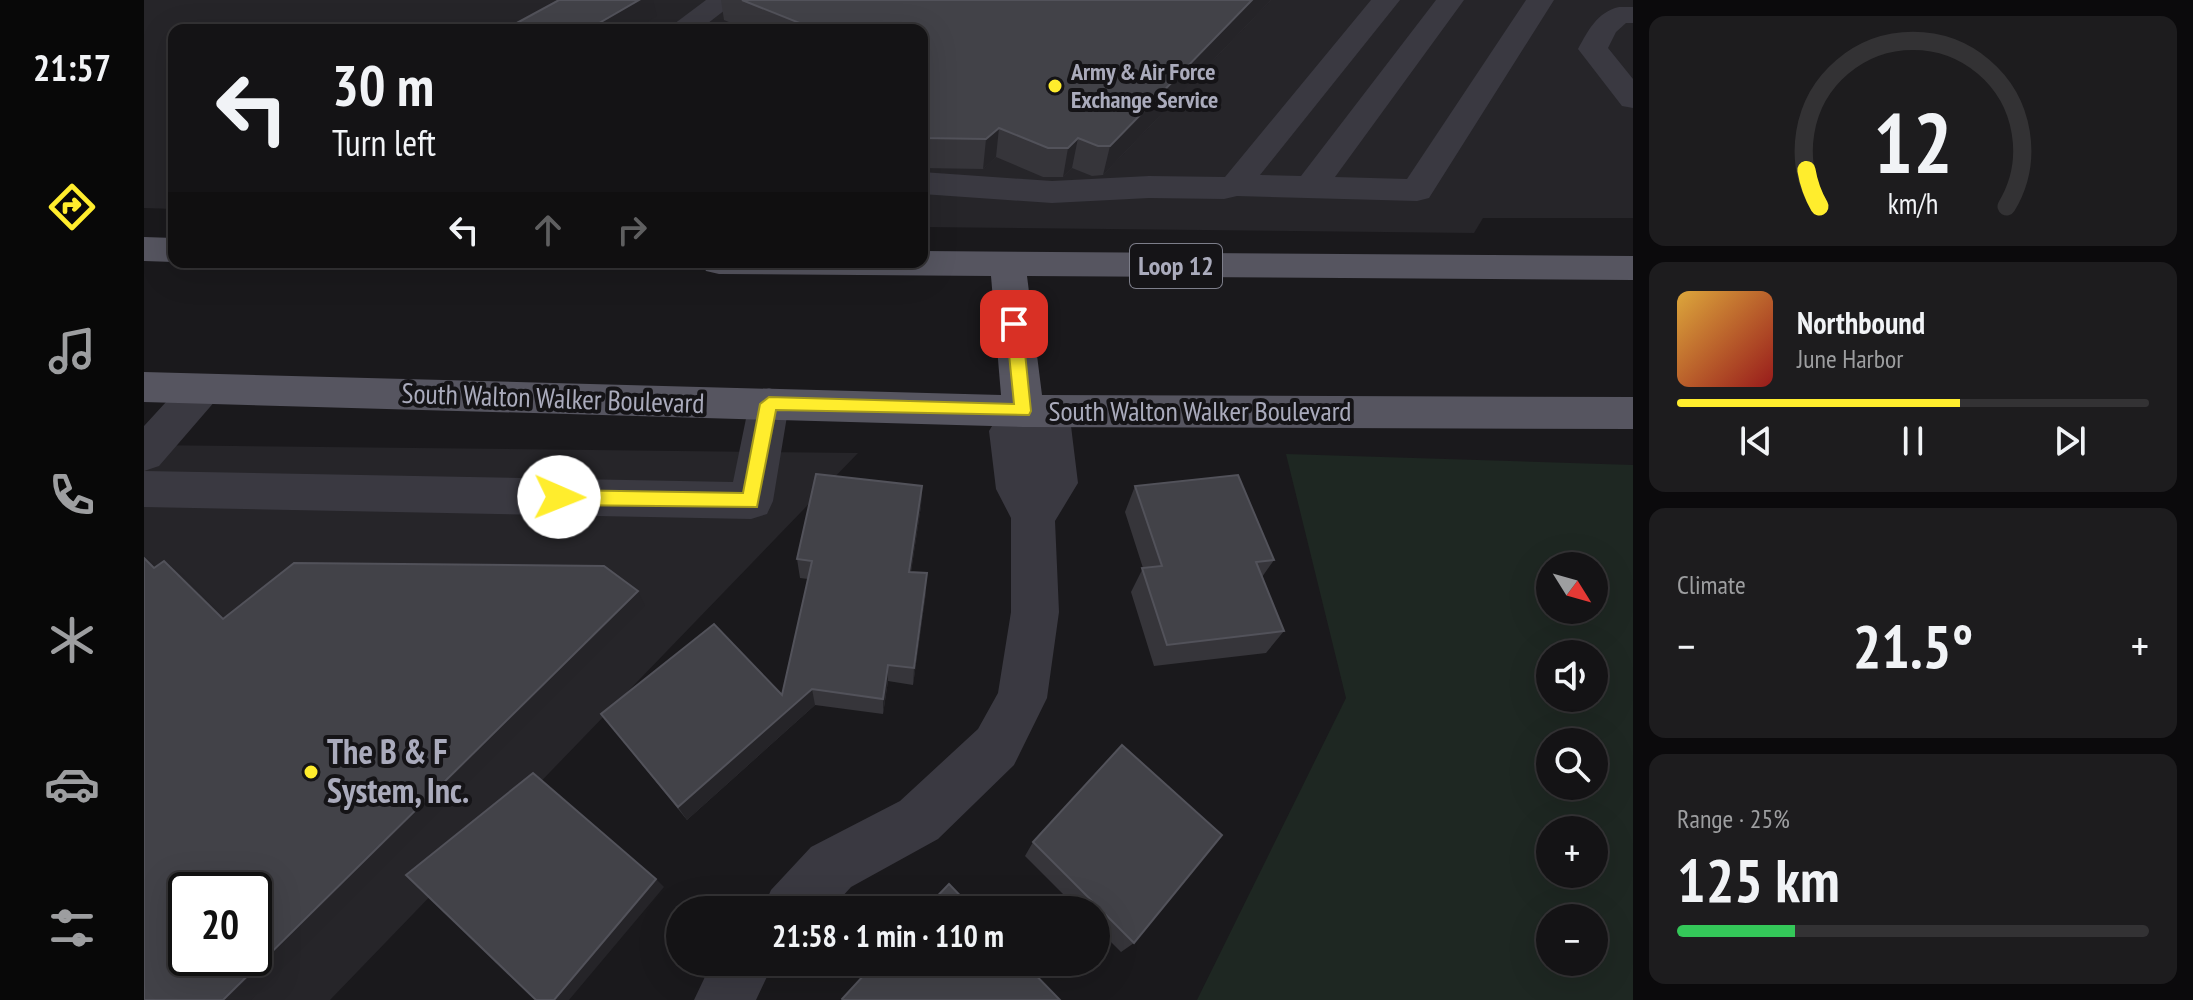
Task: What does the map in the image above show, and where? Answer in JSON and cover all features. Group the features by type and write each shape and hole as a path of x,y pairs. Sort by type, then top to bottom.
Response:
{"main road":[{"name":"Loop 12","path":"928,264 1633,268"},
{"path":"1008,265 1023,411"},
{"name":"South Walton Walker Boulevard","path":"144,387 1023,411 1633,413"}],"lane":[{"path":"689,24 724,0"},
{"path":"1237,185 1386,0"},
{"path":"1310,188 1450,0"},
{"path":"928,183 1052,192 1149,187 1224,188 1237,185 1417,190 1540,0"},
{"path":"1633,15 1619,15 1604,28 1593,49 1633,99"},
{"path":"1347,46 1402,64"},
{"path":"144,454 202,389"},
{"path":"144,489 751,501 769,404"},
{"path":"804,896 831,867 919,820 996,747 1022,698 1035,612 1033,518 1018,489 1010,431 1023,411"},
{"path":"724,1000 737,976"}],"shaded area":[{"path":"144,0 1633,0 1633,218 1483,218 1474,233 928,227 928,24 168,24 168,209 144,208"},
{"path":"144,445 858,453 330,1000 144,1000"},
{"path":"1286,454 1633,465 1633,1000 1197,1000 1346,698"}],"building":[{"path":"559,0 639,0 597,24 515,24"},
{"name":"Army & Air Force Exchange Service","path":"742,0 1252,0 1110,146 1098,146 1078,138 1068,148 1048,148 999,128 986,139 928,138 928,24 802,24"},
{"path":"816,474 922,486 909,572 927,573 914,668 888,665 883,699 812,689 678,807 601,714 714,624 782,695 812,561 797,559"},
{"path":"1238,475 1274,560 1256,562 1284,631 1167,645 1142,568 1162,566 1135,486"},
{"name":"The B & F System, Inc.","path":"144,558 154,568 164,561 223,619 294,563 604,566 638,591 272,952 272,872 168,872 168,976 247,976 223,1000 144,1000"},
{"path":"1122,745 1222,835 1134,943 1110,919 1110,896 1087,896 1033,842"},
{"path":"533,773 656,879 554,1000 536,1000 406,875"},
{"path":"949,884 961,896 937,896"},
{"path":"863,976 1037,976 1060,1000 843,1000"}],"place":[{"name":"Army & Air Force Exchange Service","path":"1055,86"},
{"name":"The B & F System, Inc.","path":"311,772"}],"route":[{"path":"559,497 751,501 769,404 1023,411 1014,324"}]}
